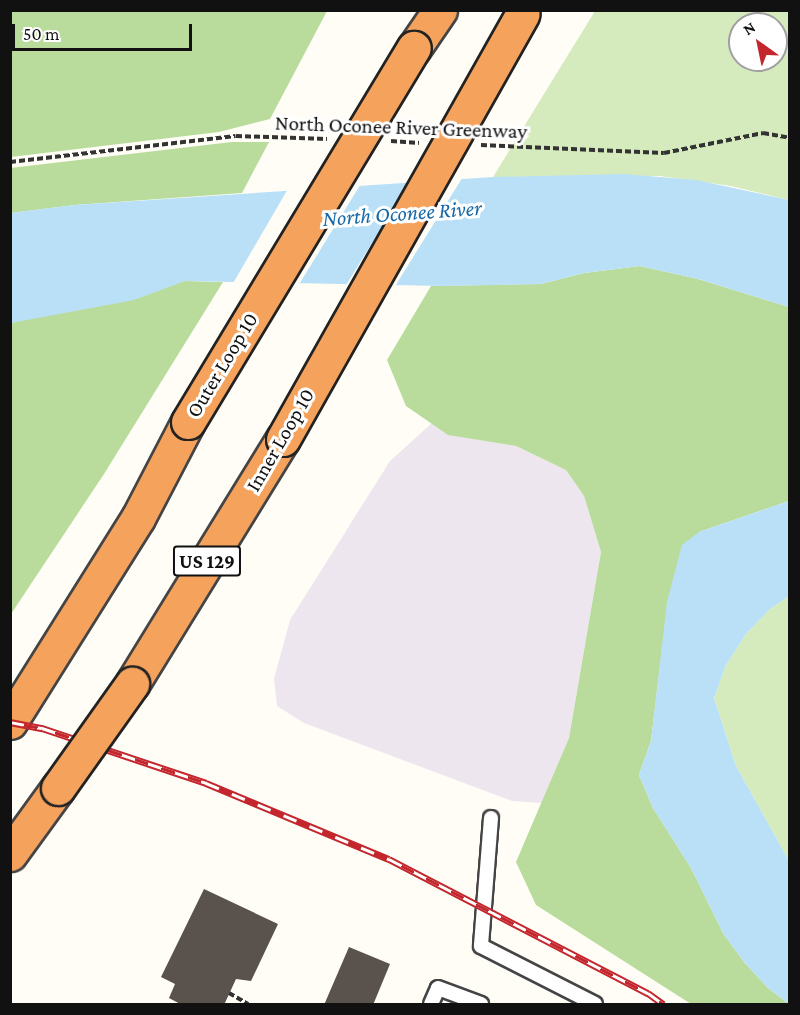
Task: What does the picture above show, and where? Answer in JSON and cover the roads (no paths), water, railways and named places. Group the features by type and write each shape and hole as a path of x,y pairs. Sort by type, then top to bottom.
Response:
{"highway":[{"path":"414,48 435,10"},
{"name":"Outer Loop 10","path":"10,722 48,665 138,518 188,422 414,48 440,10"},
{"name":"Inner Loop 10","path":"10,854 132,684 282,439 524,12"}],"lane":[{"path":"491,818 481,946 595,1005"},
{"path":"430,1005 438,988 481,1005"}],"water":[{"name":"North Oconee River","path":"624,174 696,180 789,200 789,307 698,279 640,266 584,273 541,284 442,286 185,281 134,300 11,323 10,213 75,205 493,177"},
{"path":"789,501 789,596 770,609 746,634 726,665 714,698 736,766 789,861 789,1004 768,988 744,962 723,933 691,868 653,808 639,775 651,741 667,602 682,545 699,532"}],"railway":[{"path":"10,722 42,728 206,783 389,859 648,993 663,1004"}]}
